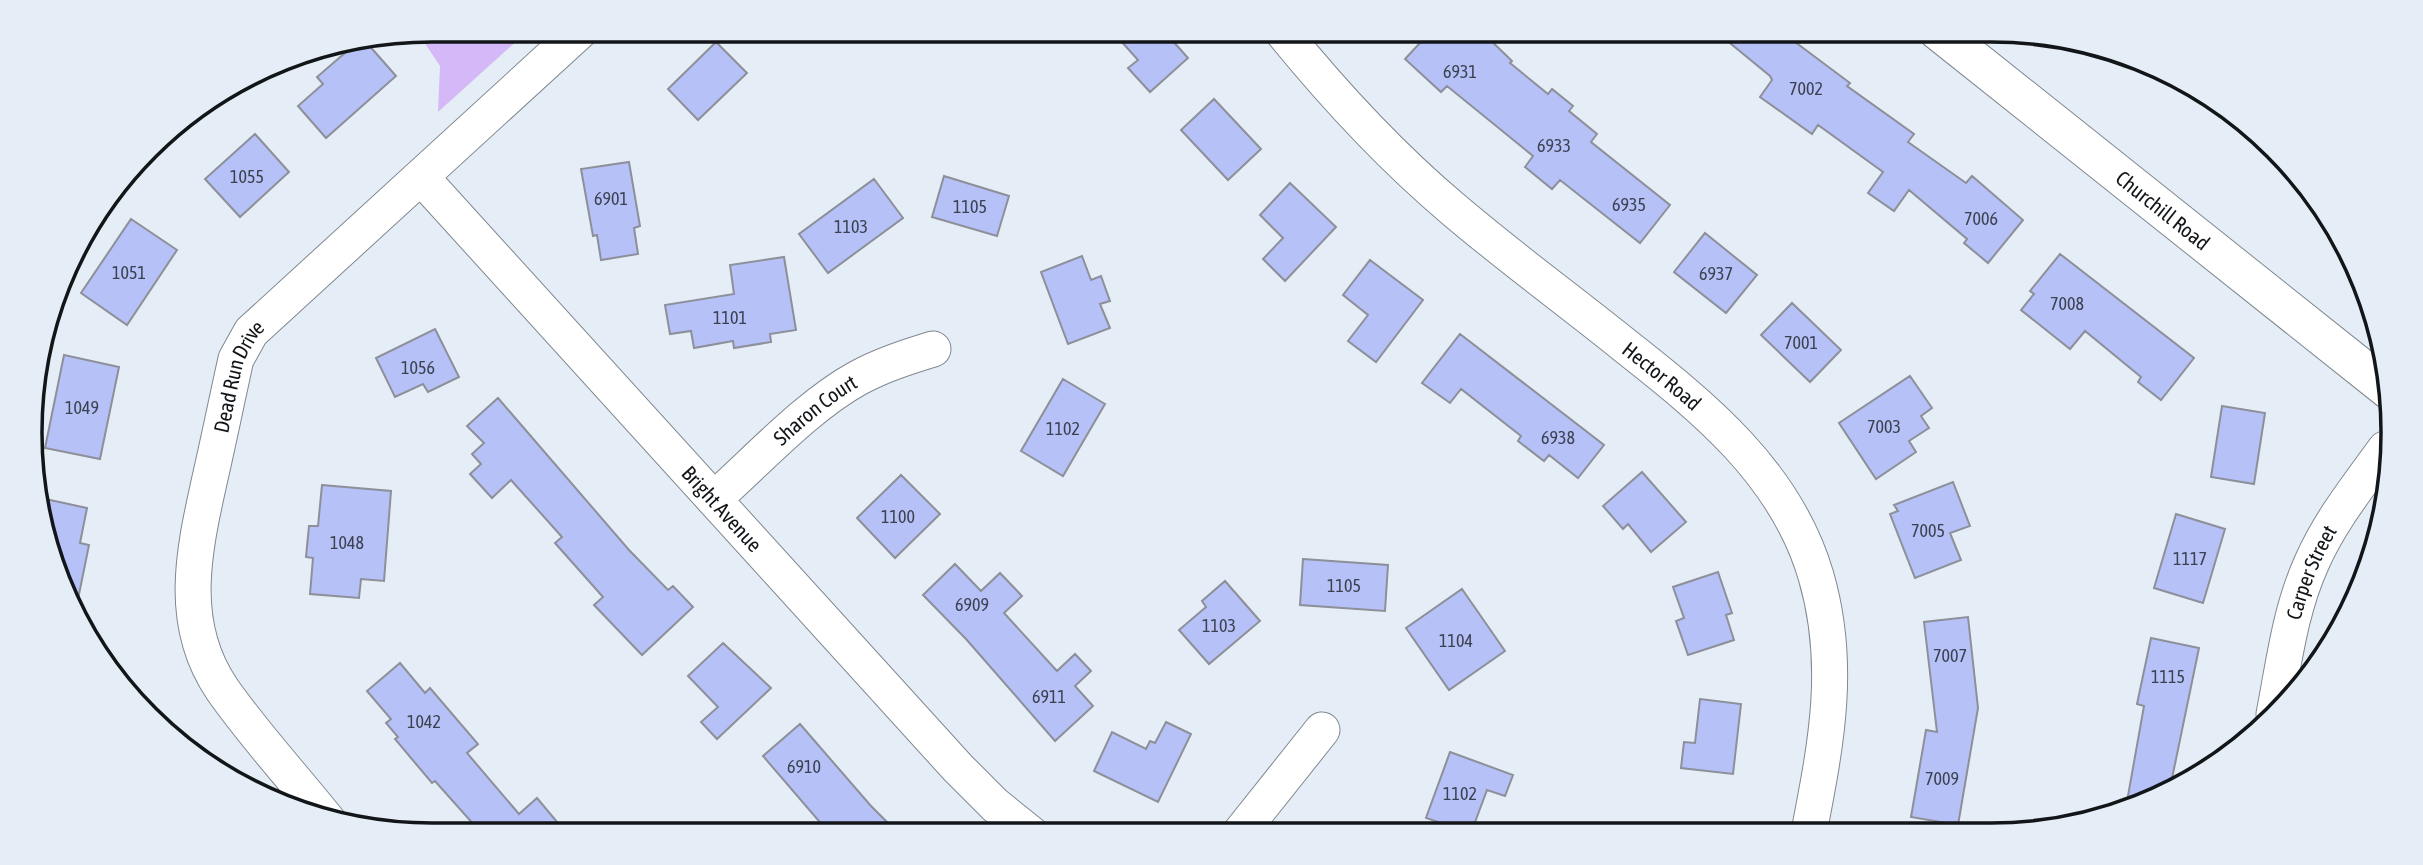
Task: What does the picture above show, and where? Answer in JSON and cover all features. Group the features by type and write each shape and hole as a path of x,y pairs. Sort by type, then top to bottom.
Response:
{"street":[{"name":"Dead Run Drive","path":"315,805 222,688 204,655 194,618 191,579 195,543 236,359 251,332 568,42"},
{"name":"Hector Road","path":"1291,42 1319,76 1398,158 1452,209 1691,397 1731,435 1766,477 1794,524 1816,575 1826,624 1831,673 1829,731 1811,823"},
{"name":"Churchill Road","path":"1952,42 2378,381"},
{"name":"Bright Avenue","path":"421,177 958,768 1017,823"},
{"name":"Sharon Court","path":"714,499 822,403 856,379 894,361 933,349"},
{"name":"Carper Street","path":"2277,698 2293,614 2311,562 2337,515 2380,456"},
{"path":"1249,823 1322,730"}],"shaded area":[{"path":"424,42 516,42 438,112 440,66"}],"building":[{"path":"716,42 747,73 698,120 668,89"},
{"path":"1122,42 1174,42 1188,58 1150,92 1128,68 1138,60"},
{"path":"1421,42 1492,42 1512,61 1510,63 1548,94 1552,89 1573,106 1569,111 1597,134 1591,142 1670,205 1640,243 1560,180 1552,189 1525,167 1533,156 1447,86 1441,92 1405,59"},
{"path":"1729,42 1795,42 1850,83 1847,86 1914,134 1908,142 1966,183 1972,176 2023,220 1988,263 1964,243 1967,239 1909,190 1894,211 1868,193 1883,172 1818,125 1812,134 1760,97 1772,80"},
{"path":"371,47 396,76 326,138 298,106 323,84 317,77 346,52"},
{"path":"1214,99 1261,149 1228,180 1181,130"},
{"path":"255,134 289,172 240,217 205,179"},
{"path":"629,162 640,226 634,228 638,254 601,260 597,235 593,236 581,169"},
{"path":"944,176 1009,196 997,236 932,217"},
{"path":"874,179 903,218 828,273 799,234"},
{"path":"1290,183 1336,227 1285,281 1263,259 1283,238 1260,215"},
{"path":"131,219 177,250 127,325 81,293"},
{"path":"1705,233 1757,275 1726,313 1674,272"},
{"path":"2060,254 2194,358 2161,400 2138,382 2141,377 2085,331 2070,349 2021,310 2034,294 2030,291"},
{"path":"1082,256 1091,280 1101,276 1110,301 1100,304 1110,328 1068,344 1041,272"},
{"path":"784,257 796,330 770,334 771,342 734,348 733,341 694,348 691,331 670,334 665,305 734,294 730,265"},
{"path":"1370,260 1423,300 1376,362 1348,341 1368,315 1343,295"},
{"path":"1792,303 1841,350 1810,382 1761,335"},
{"path":"435,329 459,377 428,392 423,384 395,397 376,358"},
{"path":"1460,334 1604,445 1578,478 1549,455 1544,461 1518,441 1521,436 1461,389 1450,403 1422,383"},
{"path":"64,355 119,367 100,459 45,448"},
{"path":"1910,376 1932,408 1921,416 1929,428 1909,441 1916,452 1876,479 1839,423"},
{"path":"1063,379 1105,404 1063,476 1021,451"},
{"path":"498,398 629,550 668,590 673,586 693,607 642,655 594,605 603,597 555,543 562,537 511,480 492,498 470,474 481,464 472,454 484,443 467,426"},
{"path":"2222,406 2265,413 2254,484 2211,477"},
{"path":"1642,472 1686,522 1651,552 1628,524 1623,529 1603,506"},
{"path":"901,475 940,514 895,558 857,518"},
{"path":"1953,482 1970,526 1950,533 1961,560 1915,578 1890,514 1898,511 1894,505"},
{"path":"322,485 391,491 384,581 361,579 359,598 310,594 313,558 306,557 309,526 318,526"},
{"path":"48,500 87,508 80,543 89,545 78,597 55,534"},
{"path":"2176,514 2225,529 2203,603 2154,588"},
{"path":"1303,559 1388,565 1385,611 1300,605"},
{"path":"955,564 981,591 1000,573 1022,596 1004,613 1057,671 1075,654 1091,671 1075,686 1093,706 1055,741 966,639 923,595"},
{"path":"1718,572 1732,613 1726,615 1734,640 1688,655 1676,621 1684,618 1673,587"},
{"path":"1225,581 1260,621 1209,664 1179,630 1206,607 1202,601"},
{"path":"1462,589 1505,651 1449,690 1406,628"},
{"path":"1968,617 1978,708 1958,823 1911,817 1926,730 1937,732 1924,622"},
{"path":"2151,638 2199,648 2172,778 2128,798 2144,706 2137,704"},
{"path":"723,643 771,688 717,739 701,722 718,707 688,676"},
{"path":"400,663 425,693 430,688 478,744 467,753 519,814 537,798 558,823 472,823 435,781 432,783 395,739 398,737 386,723 391,719 367,691"},
{"path":"1700,699 1741,704 1733,774 1681,768 1684,742 1695,743"},
{"path":"1166,722 1191,734 1158,802 1094,771 1112,732 1146,749 1150,741 1155,743"},
{"path":"800,724 888,823 821,823 763,756"},
{"path":"1450,752 1513,775 1505,796 1487,790 1475,823 1441,823 1426,818"}]}
